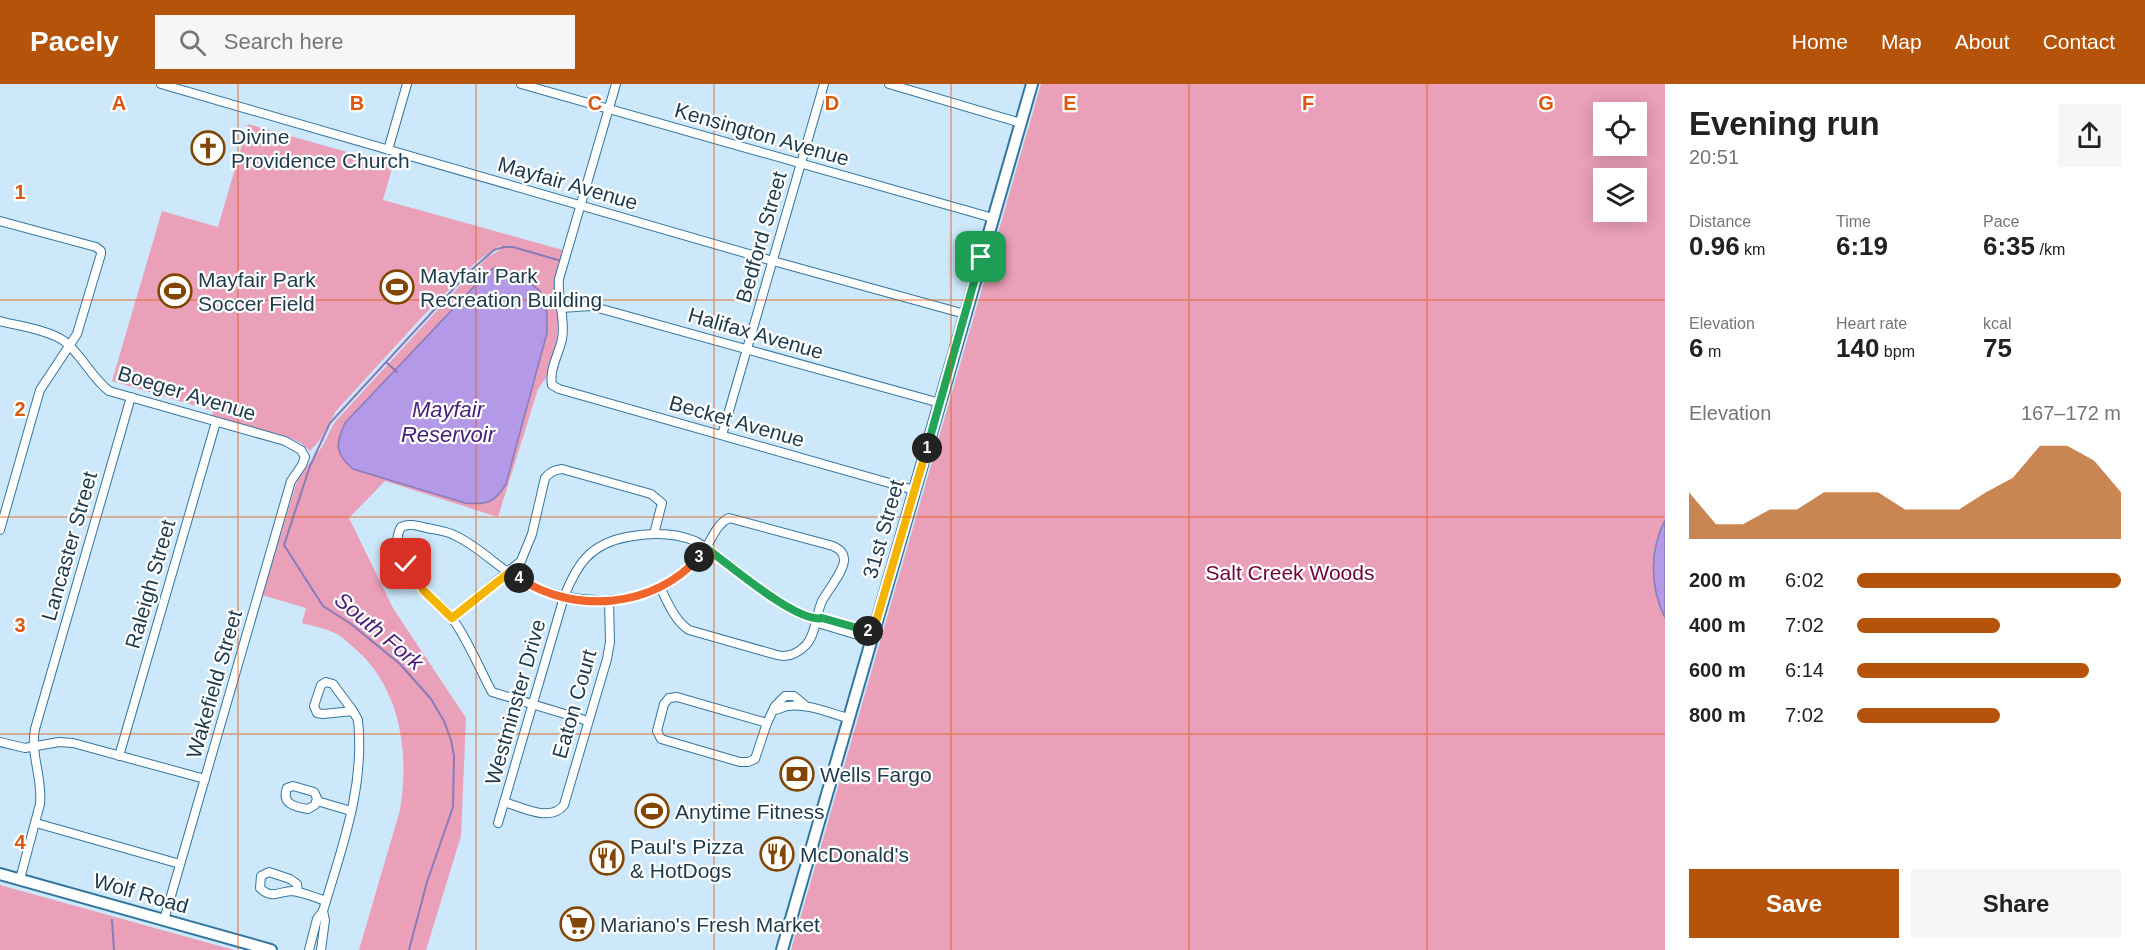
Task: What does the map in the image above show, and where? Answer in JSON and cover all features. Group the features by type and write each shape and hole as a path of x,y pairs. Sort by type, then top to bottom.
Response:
{"main road":[{"name":"31st Street","path":"782,950 1032,84"},
{"name":"Wolf Road","path":"0,874 271,950"}],"street":[{"name":"Mayfair Avenue","path":"161,84 772,261 965,314"},
{"path":"388,150 407,84"},
{"name":"Kensington Avenue","path":"521,84 993,218"},
{"path":"561,308 558,294 559,279 616,84"},
{"name":"Bedford Street","path":"722,435 824,84"},
{"path":"889,84 1021,123"},
{"path":"0,221 96,247 101,251 80,327 40,390 0,530"},
{"name":"Halifax Avenue","path":"561,308 591,306 940,403"},
{"name":"Becket Avenue","path":"561,308 562,339 551,375 552,385 559,389 914,490"},
{"name":"Boeger Avenue","path":"0,321 54,336 69,346 104,387 114,393 290,443 301,450 304,461"},
{"name":"Lancaster Street","path":"20,879 40,804 41,791 33,747 35,729 131,397"},
{"name":"Raleigh Street","path":"119,756 216,422"},
{"name":"Wakefield Street","path":"164,920 291,481 304,461"},
{"path":"452,618 521,561 532,534 545,478 550,472 562,469 651,494 662,503 654,534"},
{"path":"588,721 492,692 452,618 424,591 406,564 396,542 397,534 401,527 411,524 452,533 533,587 564,597 609,602 640,596 660,589 688,568 706,548 721,523 729,518 839,549 844,556 844,564 823,600 811,636 804,647 792,654 781,656 689,630 672,611 660,589"},
{"name":"Westminster Drive","path":"498,823 564,597 574,572 588,555 603,544 619,538 654,534 694,541 775,600 796,612 816,619 822,618 872,636"},
{"name":"Eaton Court","path":"504,802 547,814 558,812 564,805 609,651 609,602"},
{"path":"309,950 317,919 323,911 356,794 360,759 358,720 353,711 333,684 323,684 319,688 314,706 315,711 323,714 353,711"},
{"path":"766,723 673,697 664,704 657,730 659,737 665,740 748,762 755,759 766,723 780,700 787,696 794,696 806,706 848,718"},
{"path":"0,742 17,747 66,742 205,779"},
{"path":"317,801 351,811"},
{"path":"36,823 180,864"},
{"path":"298,892 297,884 290,879 268,872 261,876 260,888 263,891 279,895 286,892 298,892 326,901"},
{"path":"321,950 325,920 323,911"}],"green space":[{"name":"Salt Creek Woods","path":"1041,84 1665,84 1665,950 791,950"},
{"path":"248,124 393,165 383,200 563,250 554,287 558,319 557,338 546,378 538,389 498,517 385,481 349,518 393,608 466,718 461,836 426,950 359,950 400,810 403,790 399,728 386,689 362,655 344,639 337,634 302,623 306,608 262,595 297,481 323,445 334,423 466,279 488,257 500,250 501,245 476,262 423,316 336,411 320,440 310,451 301,443 290,438 212,416 213,411 112,381 162,211 218,227"},
{"path":"0,885 234,950 0,950"}],"water":[{"name":"Mayfair Reservoir","path":"495,267 520,275 540,291 547,313 547,333 506,484 502,490 494,499 484,503 465,503 353,469 347,464 338,448 345,423"},
{"path":"1665,520 1665,618 1656,594 1653,569 1656,544"}],"waterway":[{"name":"South Fork","path":"409,950 427,882 453,807 454,756 451,740 444,721 431,699 400,664 351,624 323,606 284,545 310,466 330,423 469,272 494,250 504,247 513,247 558,260"},
{"path":"386,362 397,372"},
{"path":"112,920 114,950"}],"place":[{"name":"Divine Providence Church","path":"208,148"},
{"name":"Mayfair Park Recreation Building","path":"397,287"},
{"name":"Mayfair Park Soccer Field","path":"175,291"},
{"name":"Wells Fargo","path":"797,774"},
{"name":"Anytime Fitness","path":"652,811"},
{"name":"McDonald's","path":"777,854"},
{"name":"Paul's Pizza & HotDogs","path":"607,858"},
{"name":"Mariano's Fresh Market","path":"577,924"}],"route":[{"path":"406,564 424,591 452,618 510,572 533,587 564,597 609,602 640,596 660,589 688,568 706,548 788,608 816,619 822,618 873,632 981,257"}]}
